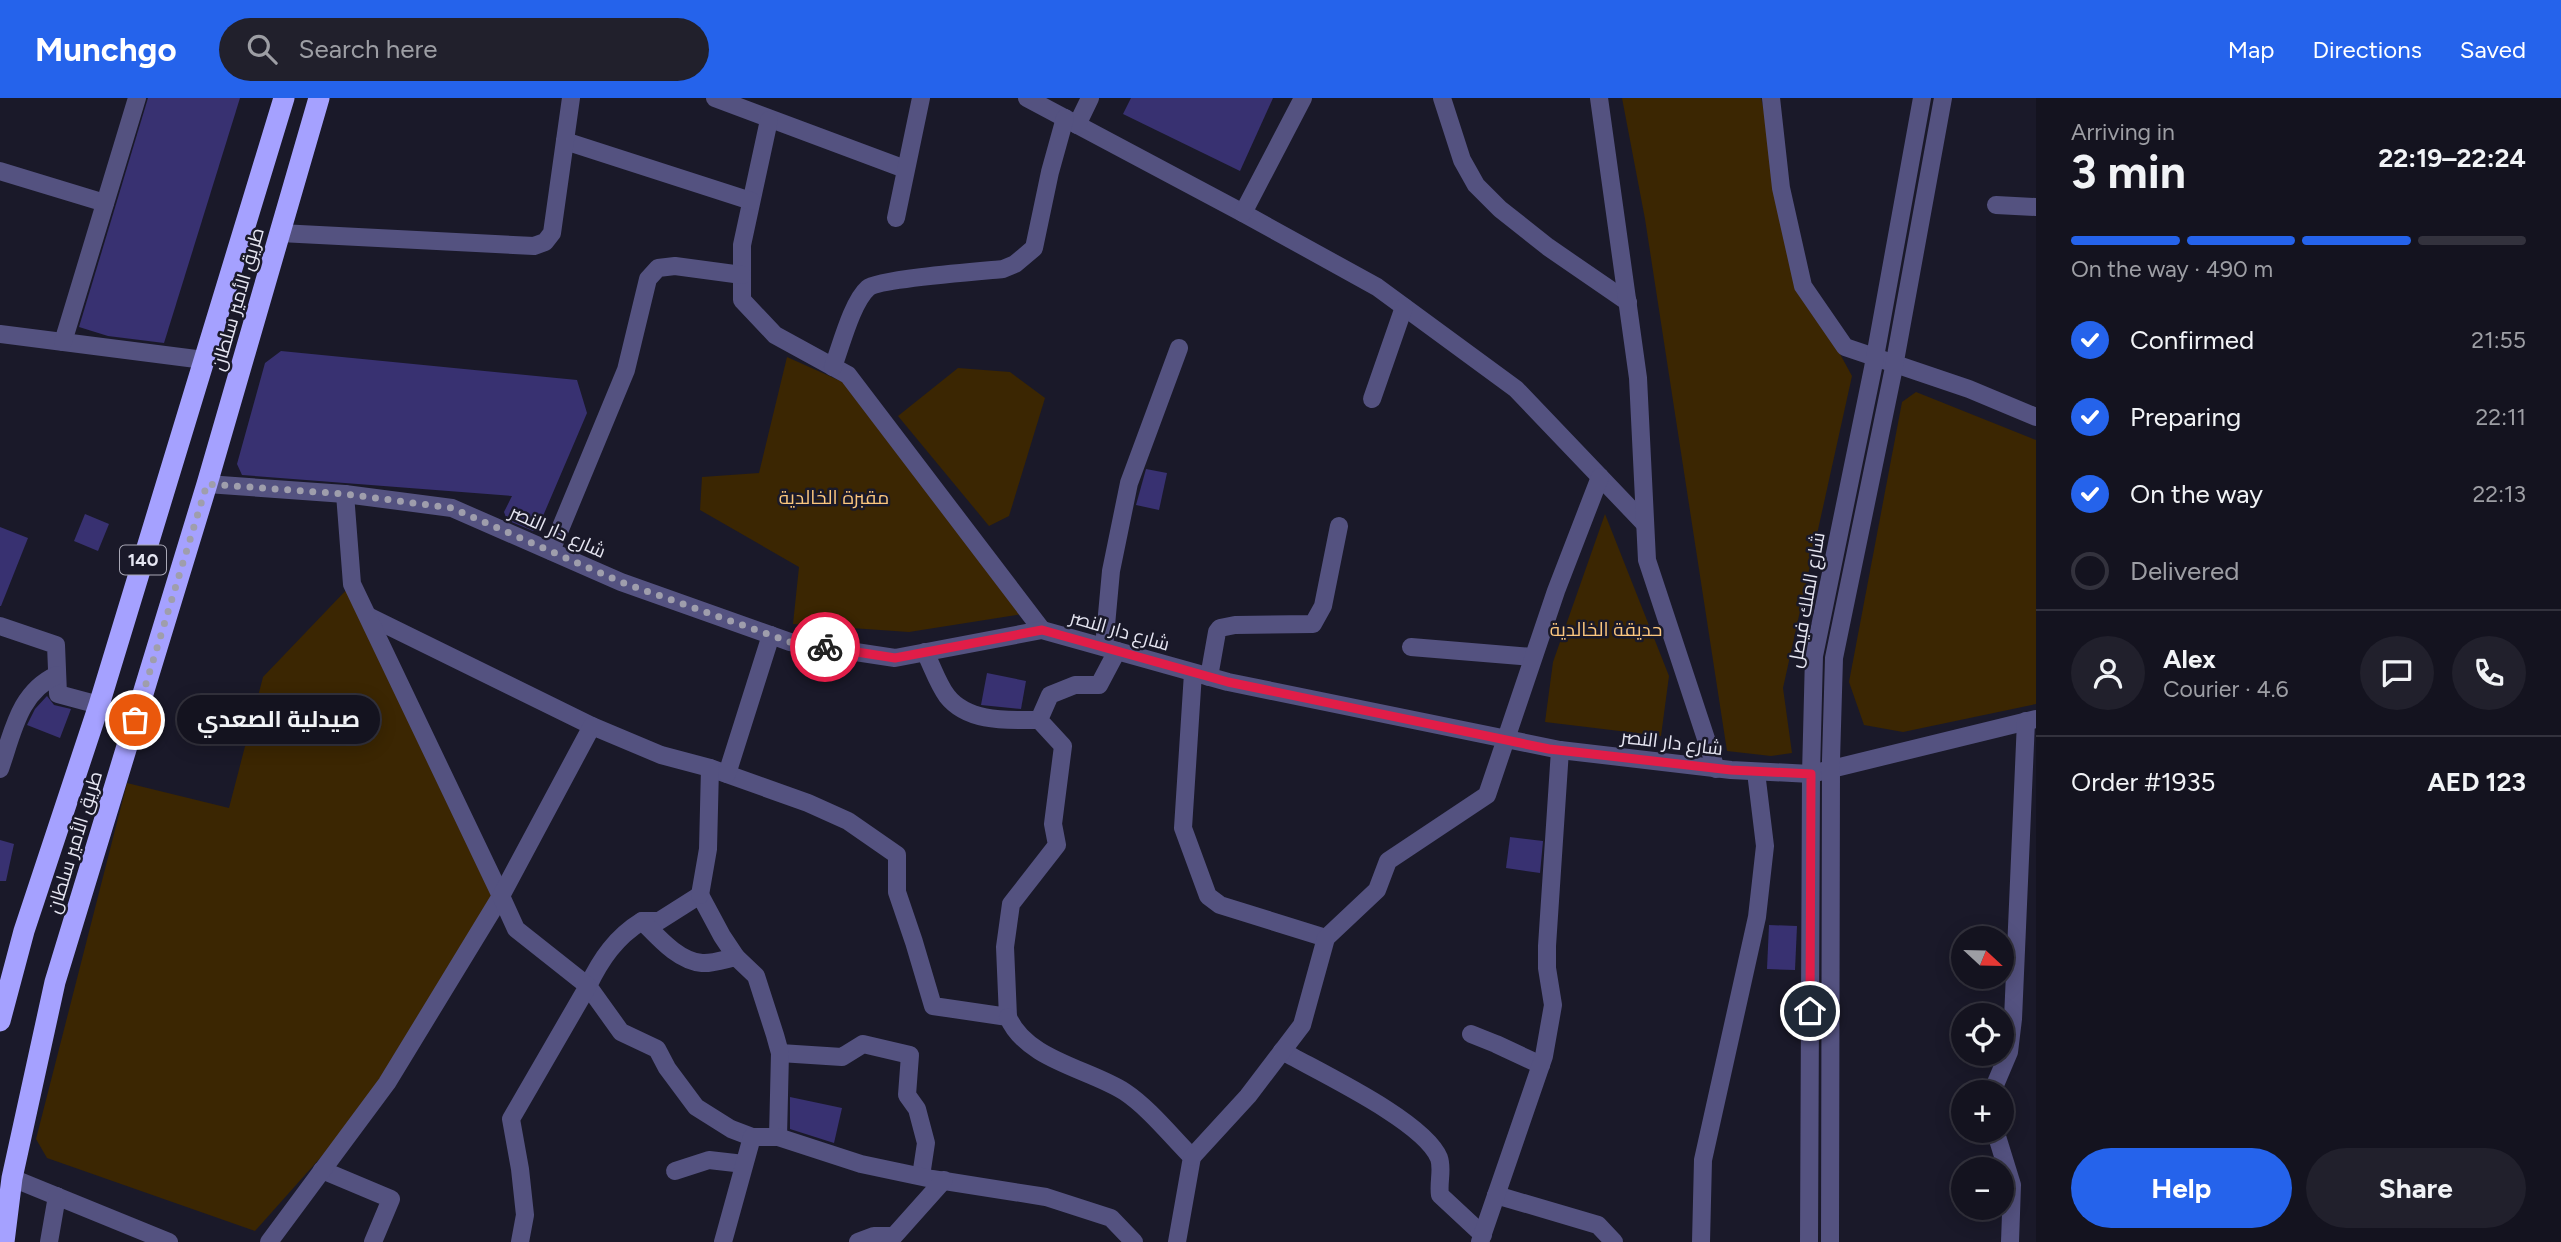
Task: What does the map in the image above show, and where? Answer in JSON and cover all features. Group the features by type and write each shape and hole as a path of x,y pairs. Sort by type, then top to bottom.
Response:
{"highway":[{"name":"طريق الأمير سلطان","path":"0,1021 24,931 99,705 285,98"},
{"name":"طريق الأمير سلطان","path":"4,1242 12,1178 55,982 207,484 319,98"}],"street":[{"path":"63,342 137,98"},
{"path":"280,233 534,246 545,242 552,233 571,98"},
{"path":"715,98 737,102 769,120 905,169"},
{"path":"896,218 921,98"},
{"path":"1027,98 1377,287 1516,389 1645,524"},
{"path":"833,367 861,297 870,285 891,280 1003,269 1015,264 1034,248 1049,172 1071,122 1090,98"},
{"path":"1243,213 1303,98"},
{"path":"1442,98 1462,160 1476,185 1500,209 1548,247 1628,302"},
{"path":"1599,98 1638,378 1647,560 1716,769"},
{"path":"1771,98 1781,188 1802,286 1845,347 1969,389 2036,417"},
{"name":"شارع الملك فيصل","path":"1809,1242 1814,656 1875,357 1922,98"},
{"path":"1830,1242 1831,769 1834,658 1894,364 1943,98"},
{"path":"769,120 742,245 742,300 775,335 848,375 1042,630"},
{"path":"565,141 751,201"},
{"path":"0,171 105,203"},
{"path":"1996,205 2036,207"},
{"path":"551,551 626,370 648,279 658,268 675,265 742,275"},
{"path":"1372,399 1404,307"},
{"path":"0,334 204,360"},
{"path":"1039,720 1050,695 1075,685 1099,685 1110,649 1111,571 1129,483 1179,348"},
{"path":"1177,1242 1192,1157 1248,1096 1302,1025 1326,938 1377,890 1388,861 1487,795 1533,657 1600,477"},
{"name":"شارع دار النصر","path":"207,484 345,494 452,508 621,582 790,642 895,658 1042,630 1201,675 1560,750 1716,769 1811,774 2031,720"},
{"path":"345,494 352,584 516,929 588,986 621,1032 657,1049 667,1068 696,1107 731,1129 752,1137 778,1137 861,1164 1046,1197 1111,1218 1133,1242"},
{"path":"1326,938 1220,905 1208,896 1183,828 1201,675 1217,632 1220,628 1235,625 1307,626 1318,618 1329,580 1339,526"},
{"path":"368,616 592,726 661,755 719,771 808,803 848,821 897,855 897,892 933,1006 1008,1017"},
{"path":"0,626 56,645 58,694 99,705"},
{"path":"771,635 719,771 700,895 736,957 756,976 780,1053 778,1137"},
{"path":"1411,647 1533,657"},
{"path":"925,652 948,697 966,711 992,719 1039,720 1063,746 1053,824 1057,845 1011,904 1005,947 1008,1017 1014,1032 1058,1062 1125,1092 1192,1157"},
{"path":"0,769 8,723 22,708 33,690 43,681 57,675"},
{"path":"1997,1080 2008,1052 2013,1019 2029,790 2031,720"},
{"path":"269,1242 387,1083 501,896 592,726"},
{"path":"1282,1051 1399,1117 1425,1137 1439,1159 1440,1195 1481,1238 1541,1065 1553,1005 1547,957 1560,750"},
{"path":"1701,1242 1703,1160 1758,917 1765,846 1756,772"},
{"path":"520,1242 525,1215 511,1119 588,986 599,962 624,932 642,922 659,921 700,895"},
{"path":"642,922 661,941 682,956 702,963 736,957"},
{"path":"1471,1034 1541,1065"},
{"path":"780,1053 842,1057 863,1044 910,1055 907,1095 917,1109 926,1143 921,1176"},
{"path":"723,1242 752,1137"},
{"path":"1999,1143 2012,1185 2010,1242"},
{"path":"675,1171 709,1160 744,1164"},
{"path":"323,1170 391,1199 373,1242"},
{"path":"12,1178 169,1242"},
{"path":"858,1242 874,1236 894,1236 944,1180"},
{"path":"1496,1195 1598,1225 1614,1242"},
{"path":"49,1242 57,1196"}],"green space":[{"path":"1622,98 1761,98 1803,286 1852,376 1783,688 1792,753 1771,756 1727,751 1645,219"},
{"name":"مقبرة الخالدية","path":"787,357 845,383 1022,614 909,632 793,624 799,567 700,510 702,477 759,473"},
{"path":"958,368 1010,372 1045,398 1009,516 989,526 898,416"},
{"path":"1916,392 2036,440 2036,704 1903,732 1864,725 1849,682 1902,402"},
{"name":"حديقة الخالدية","path":"1605,514 1669,676 1661,736 1545,722 1553,662"},
{"path":"352,584 501,896 387,1083 255,1231 47,1158 36,1139 127,783 229,808 263,677"}],"building":[{"path":"148,98 240,98 164,343 108,336 79,327"},
{"path":"1131,98 1273,98 1240,171 1123,114"},
{"path":"281,351 577,380 587,413 537,530 533,531 507,520 504,512 512,496 242,475 237,464 265,363"},
{"path":"1146,469 1167,473 1159,510 1136,505"},
{"path":"85,514 109,524 98,551 74,541"},
{"path":"0,527 28,538 1,606 0,606"},
{"path":"987,673 1026,681 1021,709 981,705"},
{"path":"47,696 54,705 71,709 60,738 27,725 35,709"},
{"path":"1510,837 1543,841 1540,873 1506,868"},
{"path":"0,840 14,844 6,881 0,881"},
{"path":"1769,925 1797,926 1795,970 1767,969"},
{"path":"790,1097 842,1108 834,1143 790,1129"}],"way so far":[{"path":"135,720 207,484 345,494 452,508 621,582 790,642 825,647"}],"place":[{"name":"صيدلية الصعدي","path":"135,720"}],"route":[{"path":"825,647 895,658 1042,630 1228,682 1549,749 1731,770 1811,774 1810,1011"}]}
